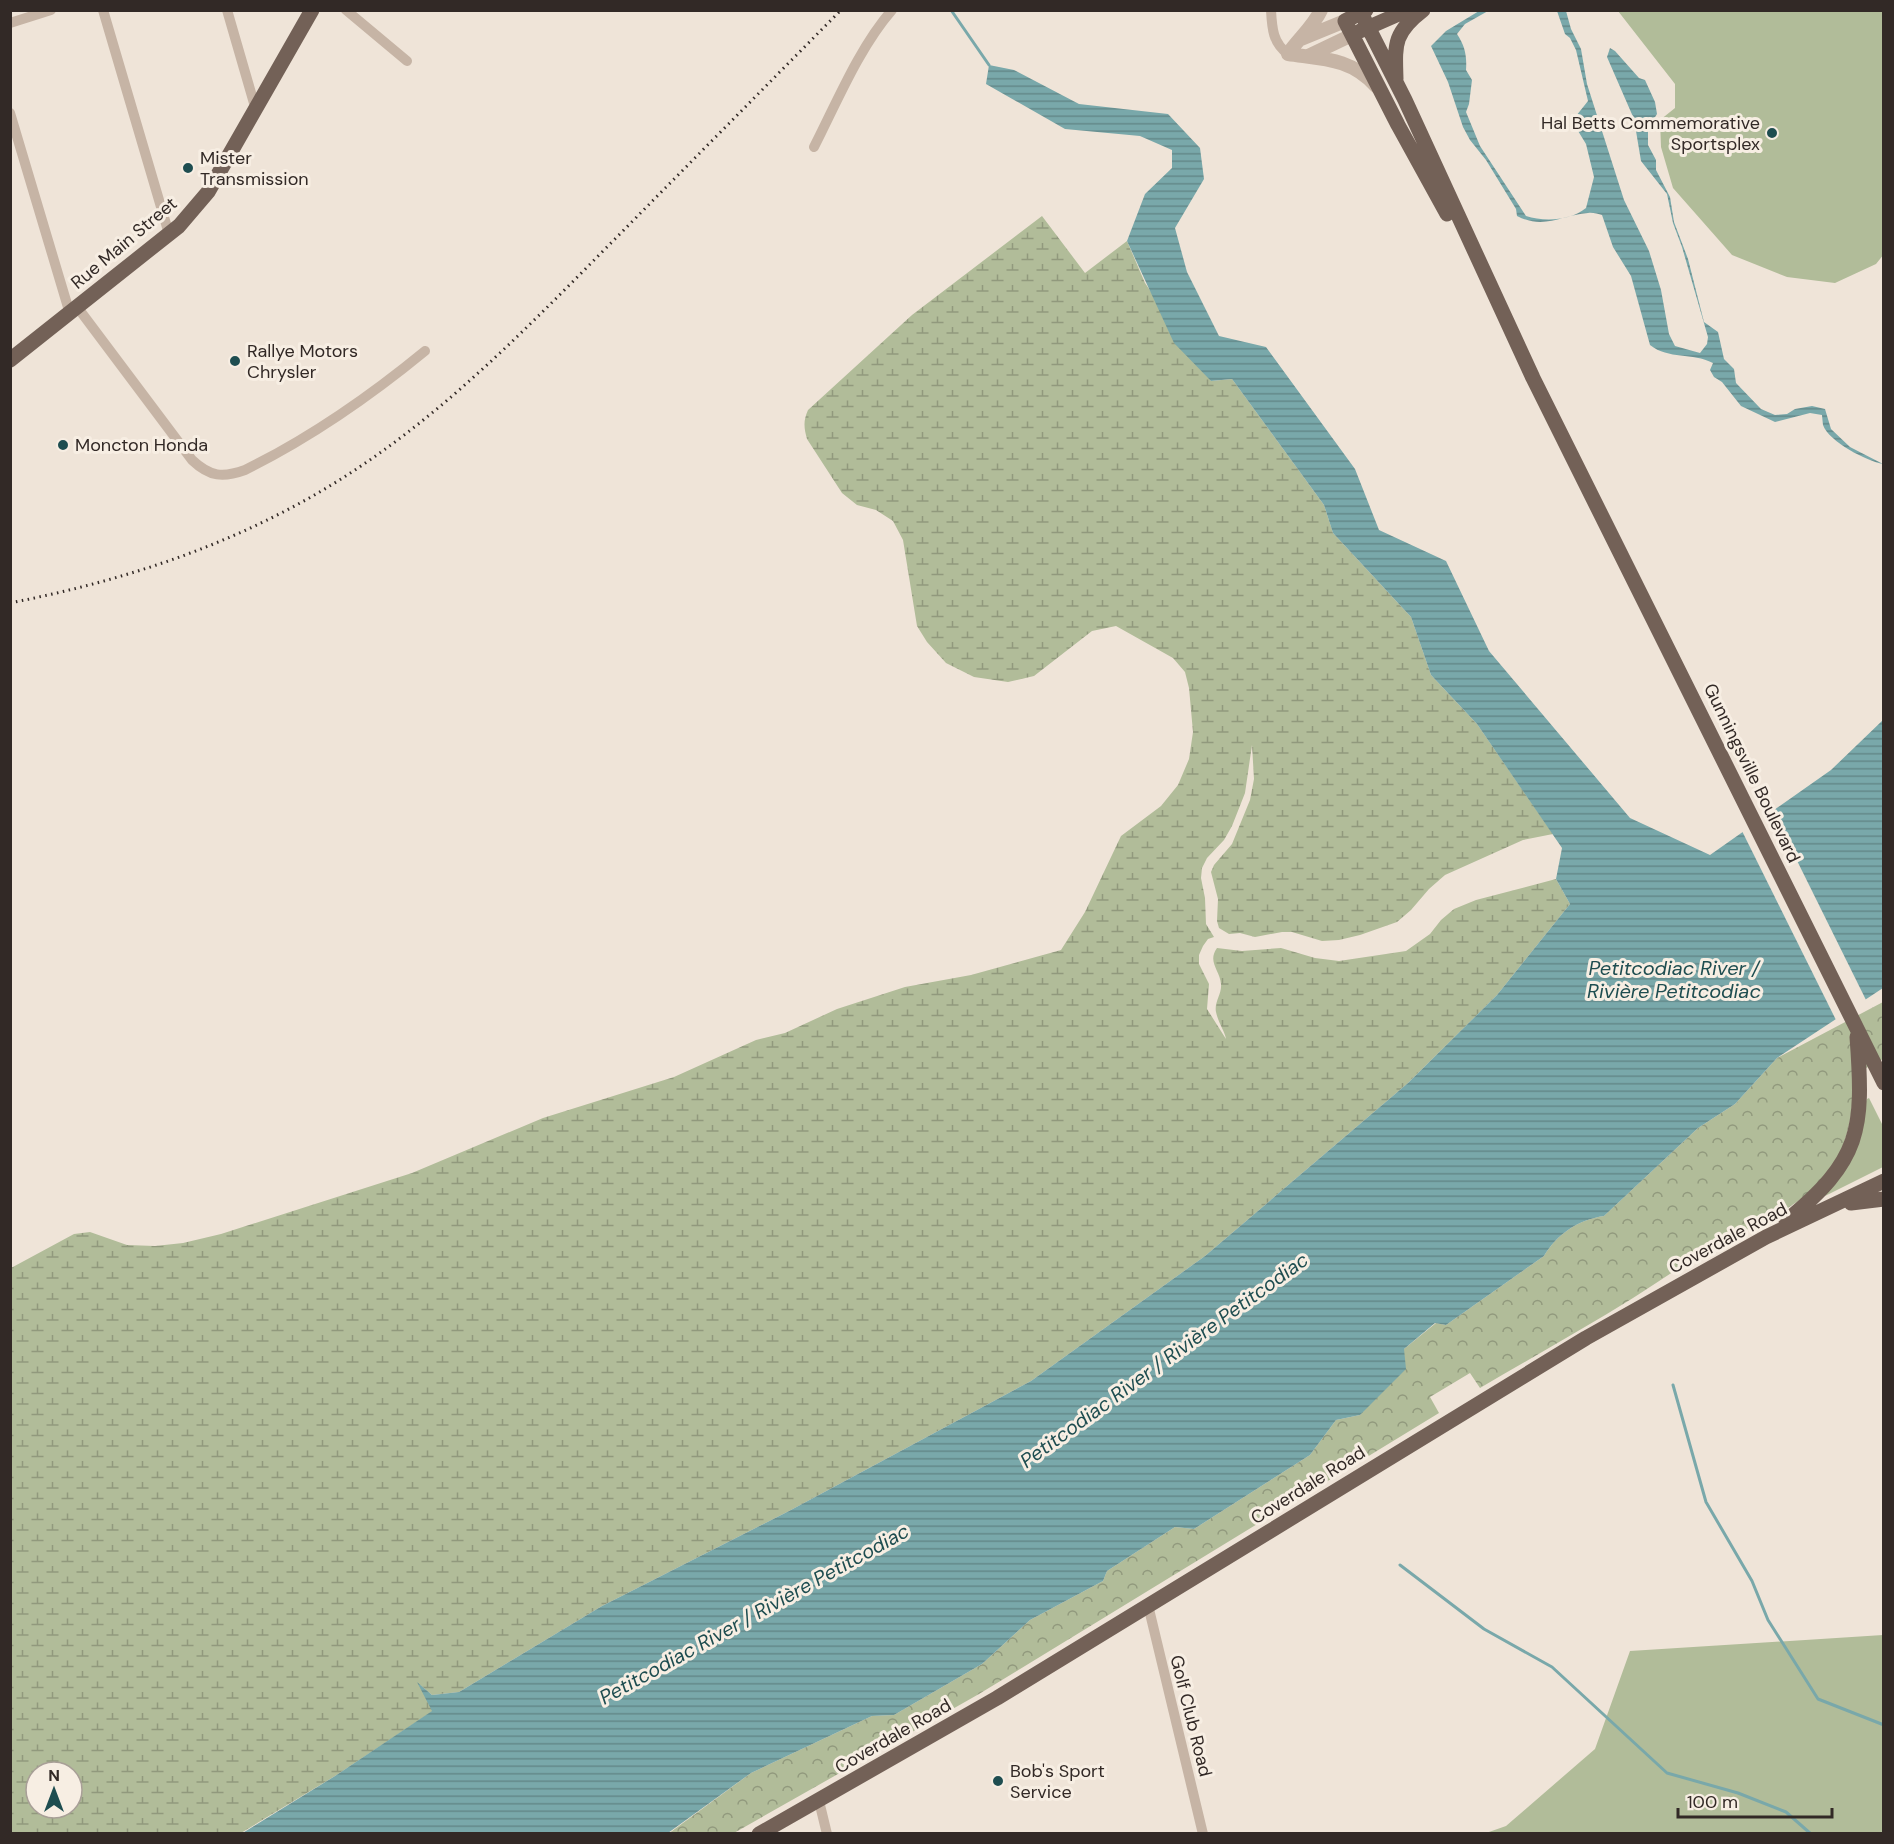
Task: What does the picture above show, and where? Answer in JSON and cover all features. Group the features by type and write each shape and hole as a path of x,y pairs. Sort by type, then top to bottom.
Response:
{"main road":[{"name":"Rue Main Street","path":"10,360 179,226 208,192 312,10"},
{"path":"1408,10 1345,21 1498,306"},
{"path":"1396,82 1395,47 1398,38 1414,17 1423,10"},
{"path":"1352,35 1365,17"},
{"path":"1365,17 1498,306"},
{"name":"Gunningsville Boulevard","path":"1498,306 1857,1028 1882,1072"},
{"path":"1766,1237 1821,1191 1841,1165 1856,1130 1860,1110 1857,1028"},
{"name":"Coverdale Road","path":"759,1833 997,1698 1533,1369 1766,1237 1884,1181"},
{"path":"1830,1207 1884,1199"}],"street":[{"path":"10,23 51,10"},
{"path":"103,10 169,234"},
{"path":"226,10 256,110"},
{"path":"346,10 407,61"},
{"path":"814,147 861,57 892,10"},
{"path":"1271,10 1274,36 1278,46 1288,54 1327,58 1352,67 1365,74 1380,89"},
{"path":"1288,54 1317,19 1321,10"},
{"path":"1297,41 1345,21"},
{"path":"1306,56 1352,35"},
{"path":"10,113 74,311 192,460 207,473 233,475 246,470 321,428 379,388 425,351"},
{"name":"Golf Club Road","path":"1148,1605 1203,1833"},
{"path":"819,1801 827,1833"}],"green space":[{"name":"Hal Betts Commemorative Sportsplex","path":"1618,11 1883,11 1884,254 1876,264 1835,283 1787,277 1732,255 1673,188 1661,147 1660,120 1675,108 1675,84"},
{"path":"1042,216 1085,273 1127,241 1145,283 1211,381 1232,379 1324,505 1333,533 1411,617 1431,675 1477,724 1553,834 1523,840 1445,875 1397,922 1360,935 1322,941 1292,932 1255,937 1240,933 1229,934 1219,928 1218,899 1211,872 1214,865 1232,844 1250,800 1254,779 1252,745 1245,793 1224,840 1207,858 1202,868 1201,878 1205,898 1206,924 1214,937 1208,939 1203,946 1199,955 1199,964 1209,984 1207,1009 1226,1039 1216,1012 1221,988 1213,958 1217,948 1242,951 1281,948 1315,958 1339,961 1406,951 1430,934 1454,909 1476,900 1556,879 1570,904 1497,995 1408,1083 1205,1256 1031,1381 789,1511 602,1606 459,1692 432,1695 419,1684 433,1711 335,1776 241,1833 11,1834 11,1268 74,1234 90,1232 127,1245 155,1246 183,1243 221,1234 412,1173 543,1118 674,1077 756,1040 785,1033 837,1009 905,987 971,975 1061,950 1085,912 1121,836 1161,806 1178,785 1189,759 1193,732 1189,688 1185,672 1173,658 1116,626 1092,631 1034,676 1008,682 974,677 946,663 927,642 917,626 903,540 893,521 876,510 857,505 842,493 807,439 804,424 808,410 912,315"},
{"path":"1883,1002 1883,1059 1853,1075 1850,1118 1838,1158 1821,1181 1797,1202 1703,1253 1614,1310 1480,1388 1470,1373 1430,1397 1439,1413 979,1694 734,1833 668,1834 751,1773 872,1716 894,1715 982,1664 1030,1620 1103,1581 1107,1571 1175,1527 1194,1529 1310,1455 1336,1420 1360,1415 1404,1349 1436,1323 1446,1325 1544,1256 1555,1241 1569,1229 1585,1221 1604,1216 1698,1128 1735,1104 1777,1058"},
{"path":"1869,1098 1883,1126 1883,1167 1825,1196 1867,1099"},
{"path":"1883,1635 1883,1833 1486,1833 1506,1826 1595,1749 1630,1651"}],"water":[{"path":"1479,11 1488,11 1465,24 1457,34 1465,51 1466,70 1472,80 1466,112 1480,146 1526,216 1549,220 1562,218 1544,222 1536,222 1517,216 1516,209 1463,127 1448,82 1431,46 1446,31"},
{"path":"1557,11 1566,11 1571,29 1581,49 1587,84 1624,200 1649,251 1661,290 1669,334 1675,346 1700,353 1707,344 1708,337 1673,223 1667,194 1641,161 1634,119 1607,57 1610,48 1639,78 1645,80 1655,102 1657,114 1648,128 1648,145 1656,160 1656,170 1670,197 1674,222 1688,259 1704,322 1718,332 1724,359 1734,369 1736,383 1761,409 1775,415 1787,414 1795,409 1812,406 1825,409 1831,429 1850,447 1883,464 1859,455 1840,444 1823,425 1822,415 1810,413 1775,422 1741,406 1722,382 1714,377 1710,370 1713,363 1665,353 1650,345 1631,276 1613,247 1602,215 1590,213 1571,216 1586,208 1594,177 1586,144 1572,121 1588,101 1576,50 1570,38 1565,34"},
{"name":"Petitcodiac River / Rivière Petitcodiac","path":"989,65 1014,70 1079,104 1168,114 1200,148 1204,179 1175,228 1187,272 1219,336 1266,347 1355,469 1379,530 1446,561 1489,651 1630,818 1710,855 1831,770 1883,720 1883,988 1777,1058 1735,1104 1698,1128 1604,1216 1585,1221 1569,1229 1555,1241 1544,1256 1446,1325 1435,1323 1404,1349 1406,1369 1360,1415 1336,1420 1310,1455 1194,1529 1175,1527 1107,1571 1103,1581 1030,1620 982,1664 894,1715 872,1716 751,1773 668,1833 241,1834 335,1776 432,1711 417,1682 432,1695 459,1692 602,1606 789,1511 1031,1381 1205,1256 1408,1083 1497,995 1570,904 1556,879 1562,848 1477,724 1431,675 1411,617 1333,533 1324,505 1232,379 1211,381 1174,343 1127,241 1145,194 1172,168 1172,150 1140,136 1065,129 986,84"}],"pier":[{"path":"1771,808 1867,1002 1837,1022 1741,829"}],"waterway":[{"path":"951,10 989,65"},
{"path":"1673,1385 1706,1502 1752,1581 1768,1620 1818,1699 1884,1725"},
{"path":"1400,1565 1484,1629 1552,1667 1667,1773 1738,1793 1786,1812 1811,1834"}],"railway":[{"path":"10,603 93,584 214,544 291,508 367,462 441,405 510,344 841,10"}],"place":[{"name":"Hal Betts Commemorative Sportsplex","path":"1772,133"},
{"name":"Mister Transmission","path":"188,168"},
{"name":"Rallye Motors Chrysler","path":"235,361"},
{"name":"Moncton Honda","path":"63,445"},
{"name":"Bob's Sport Service","path":"998,1781"}]}
